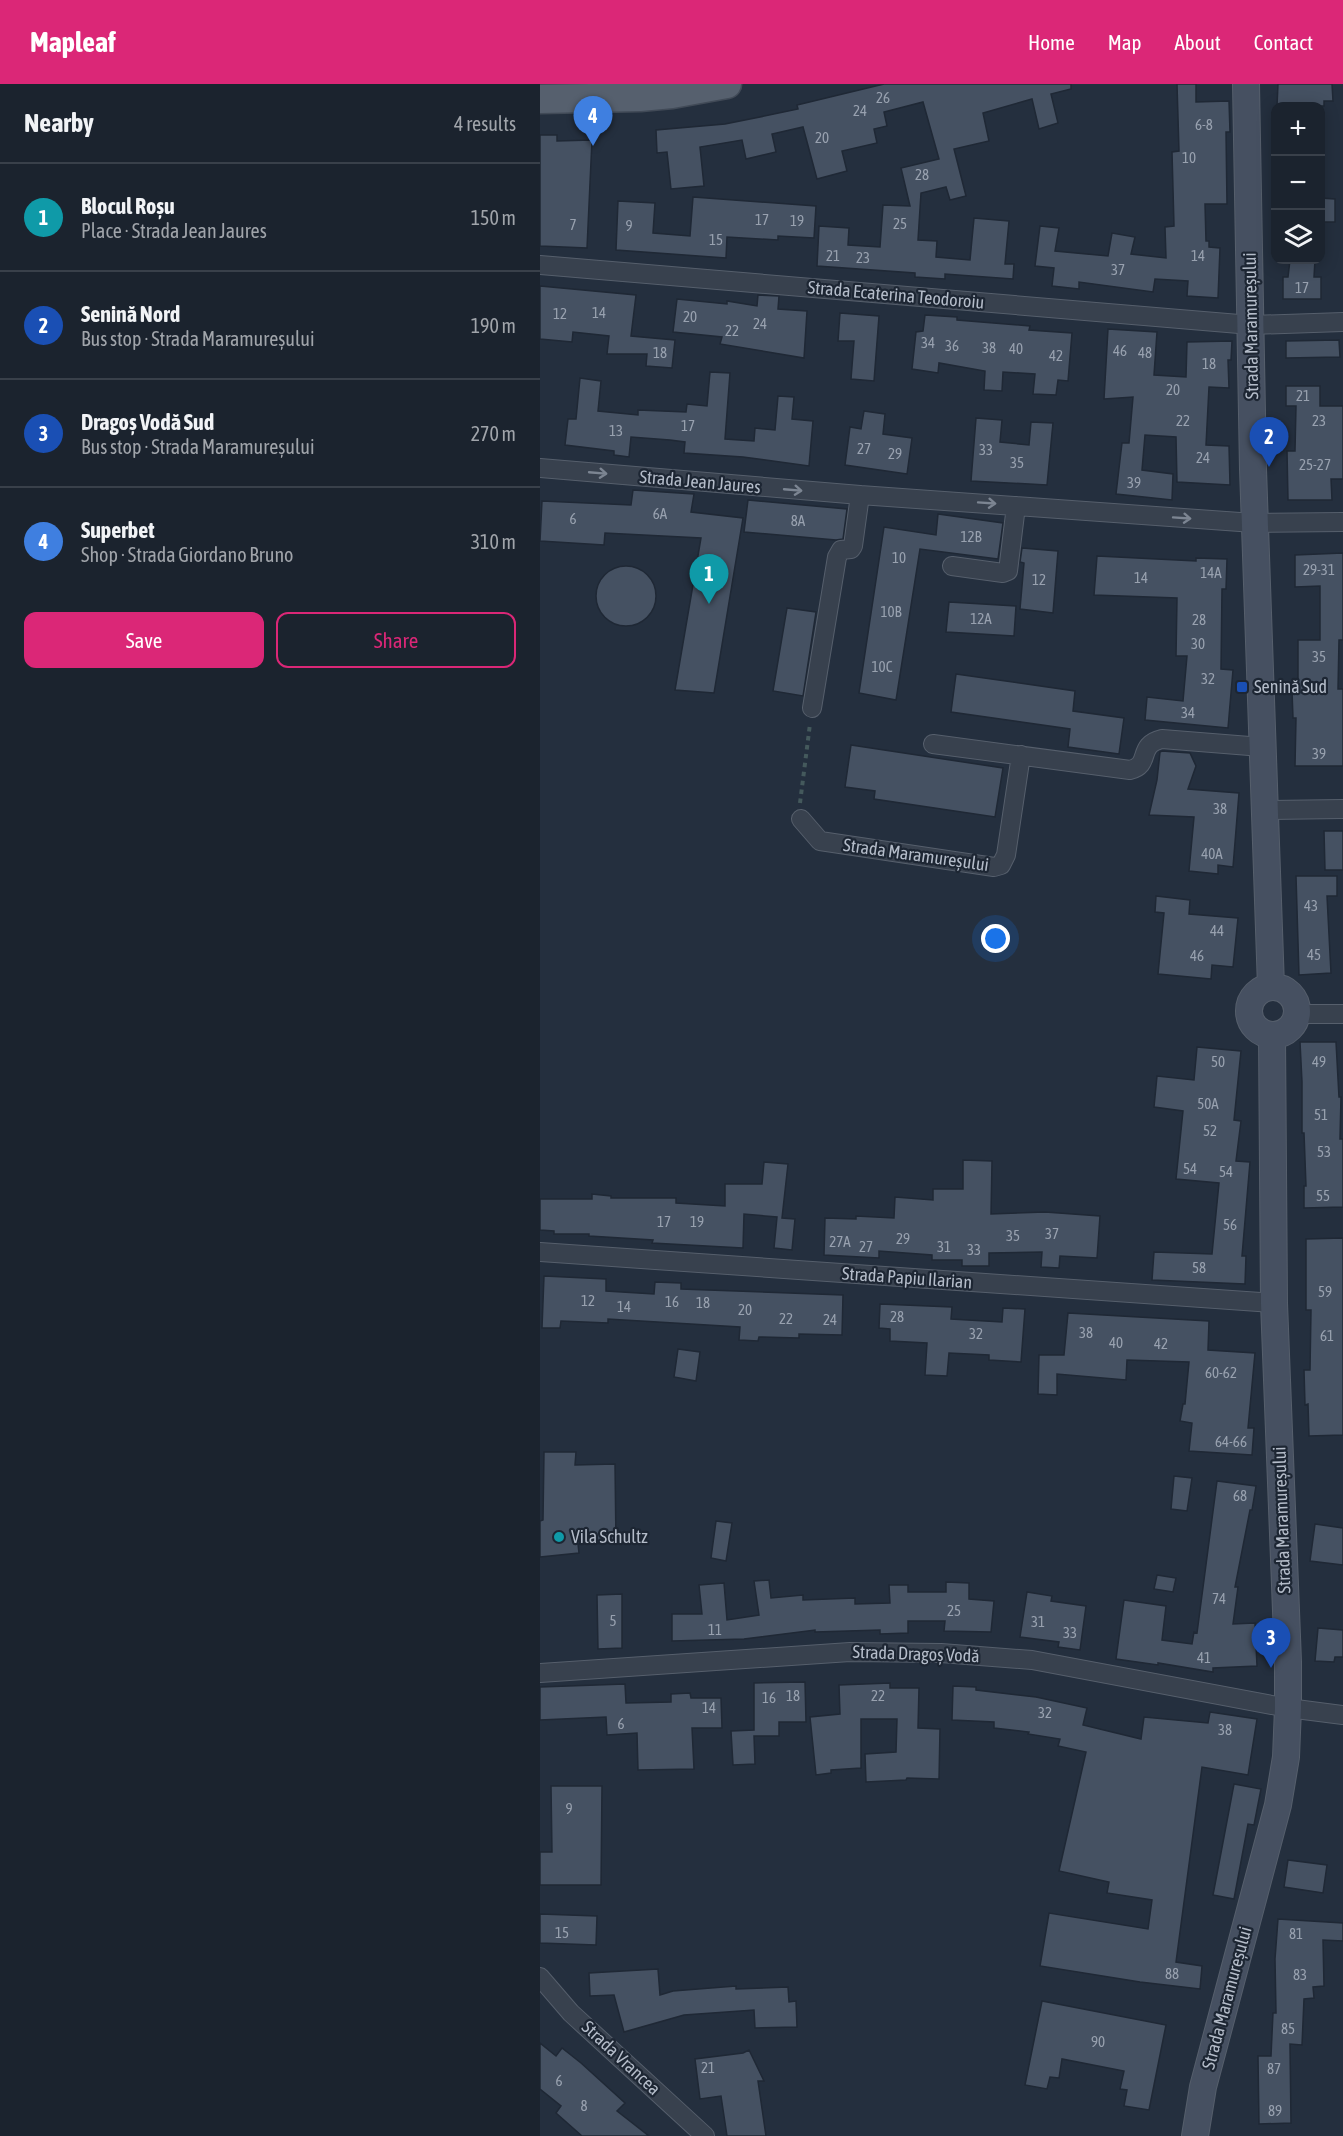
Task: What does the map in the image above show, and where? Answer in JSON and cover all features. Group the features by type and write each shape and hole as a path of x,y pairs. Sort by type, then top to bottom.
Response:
{"main road":[{"path":"540,99 651,96 727,84"},
{"name":"Strada Maramureșului","path":"1246,84 1254,523 1271,987"},
{"path":"1271,987 1287,990 1293,996 1298,1014 1293,1026 1287,1032 1272,1036 1257,1030 1252,1023 1249,1009 1256,993 1271,987"},
{"name":"Strada Maramureșului","path":"1195,2136 1203,2087 1278,1805 1286,1757 1288,1708 1274,1304 1272,1036"}],"street":[{"name":"Strada Ecaterina Teodoroiu","path":"540,264 1251,325 1343,322"},
{"name":"Strada Jean Jaures","path":"540,468 860,495 1254,523 1343,522"},
{"path":"812,708 837,557 841,550 851,549 853,546 860,495"},
{"path":"952,566 1003,573 1008,571 1017,506"},
{"path":"933,744 1130,770 1142,764 1152,741 1161,739 1262,747"},
{"name":"Strada Maramureșului","path":"801,819 820,841 994,867 1000,865 1006,855 1022,755"},
{"path":"1264,810 1343,809"},
{"path":"1298,1014 1343,1014"},
{"name":"Strada Papiu Ilarian","path":"540,1252 1274,1304"},
{"name":"Strada Dragoș Vodă","path":"540,1673 850,1652 941,1653 1032,1660 1288,1708 1343,1715"},
{"name":"Strada Vrancea","path":"540,1977 571,2013 705,2136"}],"path":[{"path":"801,819 800,801 812,708"}],"building":[{"path":"884,84 1071,84 1071,89 1051,94 1058,123 1039,129 1032,99 983,113 989,141 954,149 966,196 950,200 946,187 921,193 918,240 937,241 936,257 970,260 974,218 1009,221 1005,264 1014,264 1013,279 945,274 945,279 915,277 915,273 817,266 819,226 849,228 848,245 880,247 883,205 910,206 901,168 939,159 923,102 884,112 887,126 874,129 877,143 842,151 847,171 817,179 803,127 772,134 776,152 746,159 742,140 700,147 704,186 671,189 667,152 657,153 656,130 725,124 755,118 798,109 797,105"},
{"path":"1177,84 1196,84 1196,102 1229,101 1230,132 1226,132 1227,204 1205,204 1206,241 1209,241 1209,247 1220,248 1218,298 1187,296 1188,281 1155,279 1153,292 1079,282 1079,289 1052,286 1054,268 1035,266 1040,226 1059,228 1055,251 1108,256 1112,233 1135,237 1131,254 1166,258 1165,227 1174,226 1172,152 1179,151"},
{"path":"1278,84 1332,84 1333,101 1277,102"},
{"path":"540,135 557,135 557,141 592,140 587,248 540,246"},
{"path":"693,197 816,206 814,238 778,236 778,240 727,237 726,258 616,250 618,201 655,203 653,233 690,236"},
{"path":"1325,198 1335,199 1335,222 1325,222"},
{"path":"1290,264 1315,264 1314,277 1321,277 1321,299 1283,299 1283,277 1288,277"},
{"path":"540,286 636,295 631,336 675,340 672,368 646,366 647,354 607,354 609,336 573,332 572,342 540,339"},
{"path":"758,295 779,296 778,309 807,311 804,358 720,344 722,337 673,332 677,299 727,304 727,301 757,306"},
{"path":"840,313 879,316 874,381 851,379 854,341 838,341"},
{"path":"925,315 1030,326 1029,330 1072,333 1068,381 1058,380 1056,395 1033,394 1035,374 1003,372 1002,391 984,390 985,371 939,363 938,373 912,369 916,332 923,331"},
{"path":"1108,329 1157,332 1154,375 1186,377 1187,342 1232,341 1231,360 1228,360 1229,388 1209,387 1206,445 1229,446 1230,485 1177,482 1176,437 1145,435 1142,470 1173,474 1172,500 1116,494 1122,443 1129,443 1133,397 1104,399"},
{"path":"1339,340 1340,357 1286,358 1286,341"},
{"path":"710,372 730,373 725,439 754,441 755,428 775,430 778,396 794,397 792,419 813,421 809,466 743,457 684,453 685,442 670,440 631,437 629,457 614,455 614,451 565,445 568,419 576,419 580,378 601,381 598,411 638,415 638,410 686,412 687,404 707,406"},
{"path":"1286,386 1320,386 1320,406 1343,406 1343,479 1331,479 1332,500 1288,500 1287,451 1295,451 1296,406 1286,406"},
{"path":"864,411 885,414 883,434 912,438 907,474 845,465 850,427 861,429"},
{"path":"976,418 1002,420 1000,442 1029,445 1031,422 1053,423 1047,485 971,481"},
{"path":"633,490 694,494 691,512 743,518 714,693 675,690 701,538 605,533 604,545 540,541 542,501 631,505"},
{"path":"748,500 847,509 843,539 744,532"},
{"path":"938,514 1003,523 998,559 920,549 896,700 859,693 884,527 936,535"},
{"path":"1022,548 1058,551 1053,613 1020,609 1024,563 1020,562"},
{"path":"1343,553 1343,640 1339,640 1338,689 1343,689 1343,766 1295,766 1296,718 1293,718 1292,691 1298,691 1298,640 1320,640 1320,586 1295,587 1295,555"},
{"path":"1097,556 1196,561 1196,558 1227,559 1226,589 1222,589 1221,669 1233,670 1228,728 1145,720 1147,697 1183,701 1187,656 1176,656 1177,598 1094,595"},
{"path":"626,566 647,575 656,596 647,617 626,626 605,617 596,596 605,575"},
{"path":"949,602 1016,606 1014,636 946,632"},
{"path":"787,608 816,612 803,696 773,691"},
{"path":"956,674 1075,691 1073,711 1124,718 1119,754 1068,747 1070,729 951,712"},
{"path":"851,745 1003,768 995,817 874,799 875,791 845,787"},
{"path":"1162,751 1190,753 1196,766 1188,789 1239,793 1233,867 1218,865 1218,874 1189,871 1194,817 1149,815"},
{"path":"1324,831 1343,831 1343,870 1325,870"},
{"path":"1296,876 1337,876 1337,896 1327,896 1331,973 1299,975"},
{"path":"1156,896 1190,900 1189,914 1238,918 1233,967 1212,965 1211,979 1158,974 1164,913 1155,912"},
{"path":"1300,1042 1336,1042 1339,1097 1341,1097 1340,1139 1343,1139 1343,1207 1304,1208 1304,1186 1306,1186"},
{"path":"1197,1047 1241,1051 1234,1120 1241,1121 1236,1161 1250,1162 1242,1256 1246,1256 1245,1284 1152,1280 1154,1252 1212,1254 1219,1183 1176,1179 1183,1111 1154,1107 1157,1076 1194,1080"},
{"path":"963,1160 992,1161 991,1214 1045,1212 1100,1216 1097,1258 1060,1256 1059,1268 1041,1267 1042,1252 989,1253 989,1266 962,1266 962,1260 932,1260 932,1255 879,1251 879,1258 824,1255 825,1218 856,1219 856,1216 894,1218 895,1197 933,1200 933,1189 963,1189"},
{"path":"764,1162 788,1164 782,1218 795,1219 792,1250 774,1248 777,1217 744,1214 743,1248 652,1243 653,1240 589,1236 589,1234 554,1234 554,1231 540,1230 540,1199 592,1199 592,1194 611,1196 611,1198 676,1198 676,1203 725,1206 725,1184 762,1184"},
{"path":"1343,1238 1343,1435 1309,1436 1304,1370 1310,1370 1311,1310 1306,1310 1306,1239"},
{"path":"544,1276 606,1279 606,1291 654,1294 655,1282 681,1283 681,1289 843,1295 842,1335 799,1334 799,1338 759,1337 758,1341 739,1340 740,1327 608,1319 608,1323 561,1321 560,1328 542,1328"},
{"path":"880,1304 952,1307 951,1319 1002,1322 1003,1308 1025,1309 1021,1362 989,1360 989,1355 949,1353 947,1376 925,1375 927,1343 890,1341 890,1329 879,1328"},
{"path":"1068,1313 1209,1321 1208,1350 1255,1353 1248,1428 1254,1428 1252,1455 1189,1451 1192,1423 1180,1421 1183,1404 1185,1404 1189,1362 1127,1360 1126,1380 1057,1374 1057,1395 1038,1394 1039,1355 1064,1355"},
{"path":"678,1349 700,1352 696,1381 674,1377"},
{"path":"544,1452 576,1452 575,1465 615,1464 616,1543 578,1544 579,1553 540,1557"},
{"path":"1174,1476 1192,1478 1187,1511 1171,1509"},
{"path":"1217,1481 1256,1486 1235,1587 1238,1587 1233,1624 1255,1623 1257,1666 1213,1668 1213,1672 1116,1659 1124,1600 1166,1606 1162,1640 1192,1644 1194,1632 1197,1633"},
{"path":"716,1521 732,1523 726,1561 711,1558"},
{"path":"1315,1524 1343,1528 1343,1565 1310,1561"},
{"path":"1157,1575 1176,1578 1173,1592 1154,1589"},
{"path":"769,1580 771,1598 803,1595 803,1600 855,1598 855,1604 890,1603 889,1585 908,1585 908,1592 946,1592 946,1582 969,1583 969,1599 994,1601 991,1632 944,1631 945,1621 908,1621 908,1633 880,1634 880,1630 815,1632 815,1630 744,1639 672,1641 672,1614 702,1614 699,1585 724,1583 727,1620 759,1615 754,1581"},
{"path":"1027,1592 1052,1596 1051,1601 1086,1606 1080,1650 1058,1647 1059,1642 1020,1637"},
{"path":"622,1594 622,1648 598,1649 597,1595"},
{"path":"1318,1628 1343,1630 1343,1657 1335,1657 1334,1662 1315,1661"},
{"path":"805,1682 806,1722 779,1722 779,1736 754,1736 755,1764 733,1765 731,1731 754,1730 754,1683"},
{"path":"890,1683 890,1688 919,1688 918,1728 940,1729 939,1779 907,1778 906,1780 866,1782 865,1754 896,1752 897,1719 861,1719 861,1768 831,1770 831,1773 816,1775 810,1717 840,1714 839,1685"},
{"path":"625,1684 626,1703 671,1702 671,1694 690,1693 691,1698 721,1698 722,1728 692,1728 694,1769 638,1770 637,1733 607,1735 606,1717 540,1720 540,1687"},
{"path":"953,1686 976,1687 976,1690 1036,1697 1087,1708 1083,1725 1141,1739 1144,1717 1208,1723 1210,1712 1257,1719 1248,1775 1202,1767 1176,1962 1202,1966 1200,1989 1040,1966 1049,1913 1148,1929 1152,1900 1107,1893 1109,1882 1059,1871 1086,1752 1058,1746 1060,1739 1028,1734 1029,1732 994,1728 994,1722 952,1720"},
{"path":"1234,1784 1261,1789 1254,1825 1248,1824 1234,1899 1213,1895"},
{"path":"551,1786 602,1786 601,1885 540,1885 540,1852 552,1852"},
{"path":"1288,1860 1327,1865 1323,1893 1284,1887"},
{"path":"540,1914 597,1916 596,1945 540,1943"},
{"path":"1278,1919 1343,1923 1343,1941 1323,1940 1324,1986 1313,1987 1314,1998 1304,1999 1302,2045 1290,2044 1291,2123 1259,2124 1258,2056 1271,2056 1273,2013 1276,2013 1275,1959"},
{"path":"658,1969 660,1995 673,1991 736,1986 736,1989 788,1987 789,2002 796,2001 797,2027 755,2028 754,2010 684,2015 624,2032 614,1995 590,1996 589,1973"},
{"path":"1042,2001 1166,2025 1149,2110 1124,2106 1127,2090 1120,2089 1124,2071 1062,2059 1059,2078 1050,2077 1047,2089 1025,2085"},
{"path":"540,2043 556,2056 562,2048 581,2063 625,2103 617,2111 649,2136 582,2136 556,2113 561,2106 540,2089"},
{"path":"749,2050 764,2081 758,2081 766,2136 727,2136 721,2096 700,2099 695,2059 743,2053"}],"place":[{"name":"Superbet","path":"593,146"},
{"name":"Senină Nord","path":"1269,467"},
{"name":"Blocul Roșu","path":"709,604"},
{"name":"Senină Sud","path":"1242,687"},
{"name":"Vila Schultz","path":"559,1537"},
{"name":"Dragoș Vodă Sud","path":"1271,1668"}]}
